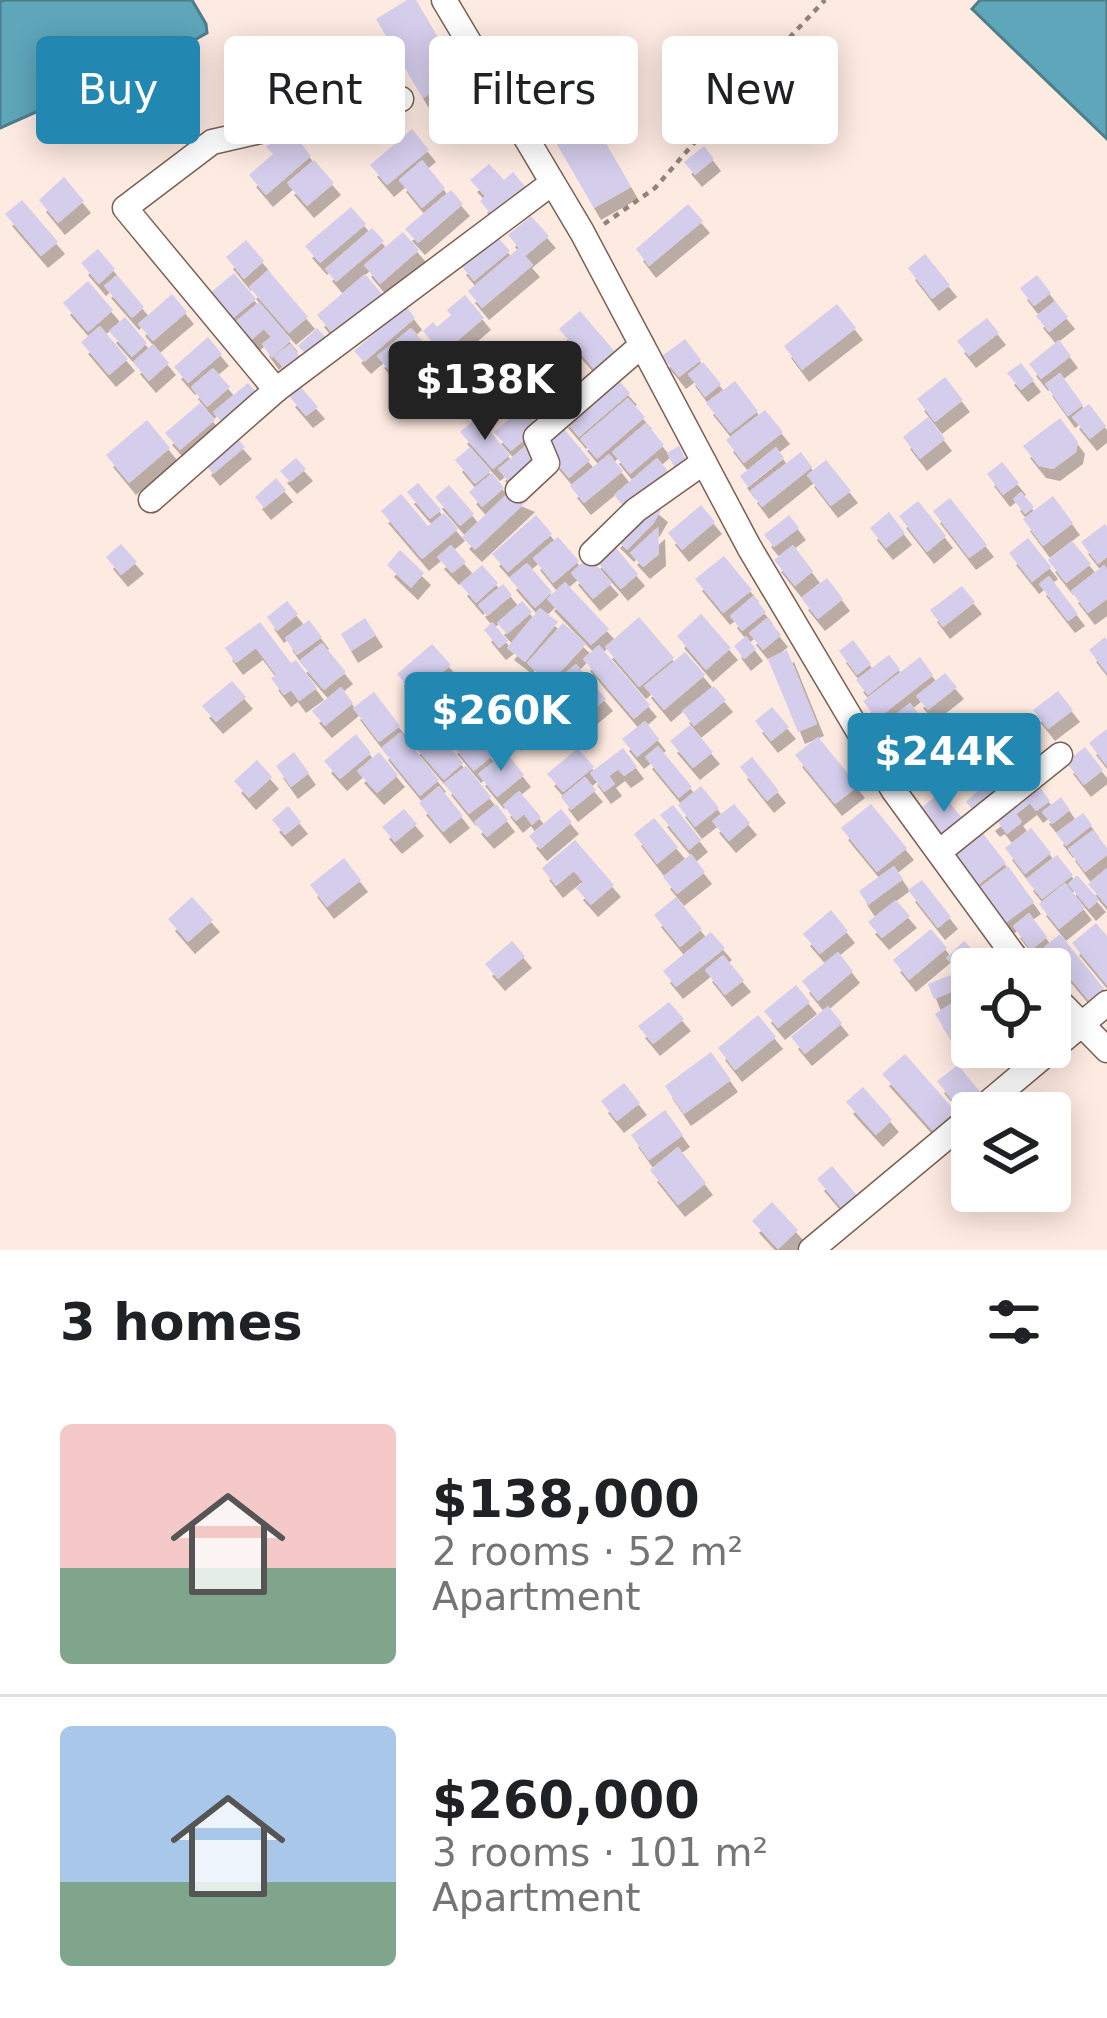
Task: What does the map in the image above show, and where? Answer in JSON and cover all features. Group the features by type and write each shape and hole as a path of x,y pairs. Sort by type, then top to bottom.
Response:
{"street":[{"path":"444,0 585,238 749,547 894,791 1011,948"},
{"path":"224,139 212,142 124,208 276,390"},
{"path":"151,500 276,390 552,183"},
{"path":"518,490 547,463 536,437 642,345"},
{"path":"592,553 636,510 704,462"},
{"path":"939,852 1060,755"},
{"path":"1000,1092 1107,1003"},
{"path":"1071,1013 1107,1050"},
{"path":"811,1250 951,1133"}],"path":[{"path":"585,238 656,188 825,0"}],"water":[{"path":"192,0 207,33 200,37 36,36 36,112 0,128 0,2"},
{"path":"980,0 1107,0 1107,139 972,9"}],"building":[{"path":"407,0 416,0 437,36 429,36 429,94 423,98 405,68 405,36 386,36 376,19"},
{"path":"412,129 429,150 387,185 370,165 394,144 405,144 405,135"},
{"path":"302,144 311,156 266,195 249,175 273,154 266,147"},
{"path":"557,144 606,144 631,187 594,208"},
{"path":"704,146 714,159 695,175 684,162"},
{"path":"314,160 334,183 307,206 287,183"},
{"path":"422,160 445,188 422,208 399,180"},
{"path":"489,164 504,180 513,172 528,190 495,219 480,201 485,196 470,180"},
{"path":"64,177 84,201 58,223 39,200"},
{"path":"451,190 463,204 418,243 405,229"},
{"path":"22,200 58,242 41,256 5,214"},
{"path":"688,204 703,221 649,266 636,249"},
{"path":"351,207 366,224 320,263 305,246"},
{"path":"531,216 549,236 525,256 533,265 482,308 468,291 519,248 508,235"},
{"path":"372,228 384,241 336,282 325,269"},
{"path":"403,232 419,250 380,284 364,265"},
{"path":"494,233 510,251 474,281 459,263"},
{"path":"246,240 264,261 244,279 226,257"},
{"path":"98,249 115,269 99,284 81,263"},
{"path":"925,254 950,285 932,299 908,268"},
{"path":"268,270 308,317 289,333 249,287"},
{"path":"234,273 256,299 226,324 204,298"},
{"path":"365,274 387,300 339,341 317,315"},
{"path":"117,275 144,307 132,318 104,286"},
{"path":"1037,275 1051,293 1034,306 1020,288"},
{"path":"88,281 113,310 88,332 63,303"},
{"path":"172,294 187,312 153,341 138,324"},
{"path":"465,295 484,318 442,354 423,331 451,315 447,310"},
{"path":"1055,301 1068,317 1049,332 1036,316"},
{"path":"259,302 291,340 272,358 262,344 271,337 264,329 244,346 228,328"},
{"path":"837,304 856,328 802,370 784,346"},
{"path":"406,306 415,318 364,362 354,351"},
{"path":"580,311 622,360 601,377 559,329"},
{"path":"125,317 147,343 132,357 109,331"},
{"path":"987,318 999,333 969,356 957,341"},
{"path":"100,326 128,359 109,375 81,342"},
{"path":"317,328 329,341 311,359 298,346"},
{"path":"411,328 427,346 393,375 377,356"},
{"path":"208,337 222,354 188,383 174,367"},
{"path":"685,339 701,360 679,377 662,356"},
{"path":"1059,340 1071,356 1041,379 1029,364"},
{"path":"153,344 169,363 149,381 133,362"},
{"path":"290,344 303,360 288,373 274,357"},
{"path":"472,348 502,383 486,396 456,361"},
{"path":"515,355 540,385 526,397 500,367"},
{"path":"703,362 721,384 705,397 688,374"},
{"path":"1021,363 1034,380 1021,390 1007,373"},
{"path":"213,368 230,387 207,407 191,387"},
{"path":"612,373 630,393 579,437 561,416"},
{"path":"1060,373 1083,405 1068,416 1045,384"},
{"path":"945,377 963,400 935,422 917,399"},
{"path":"735,381 758,411 730,433 706,403"},
{"path":"248,383 260,397 225,426 213,412"},
{"path":"299,385 318,407 306,416 288,395"},
{"path":"546,387 561,406 543,422 526,403"},
{"path":"628,398 645,417 597,459 580,439"},
{"path":"200,403 215,420 180,450 165,433"},
{"path":"1089,404 1106,426 1090,439 1072,417"},
{"path":"522,408 539,427 511,451 494,432"},
{"path":"765,410 783,432 744,463 726,440"},
{"path":"478,417 510,455 493,469 460,432"},
{"path":"928,417 945,439 920,459 903,437"},
{"path":"1060,418 1078,442 1076,452 1053,469 1039,466 1023,446"},
{"path":"147,420 170,448 129,483 106,455"},
{"path":"559,423 590,460 569,478 538,441"},
{"path":"646,423 664,445 630,474 612,452"},
{"path":"235,436 245,447 213,474 204,463"},
{"path":"529,443 544,460 513,487 498,469"},
{"path":"679,446 690,468 678,474 667,453"},
{"path":"470,447 491,471 475,484 455,460"},
{"path":"776,447 784,458 748,487 740,476"},
{"path":"801,452 812,467 762,507 750,491"},
{"path":"609,454 623,471 584,503 570,486"},
{"path":"296,458 306,469 290,482 280,471"},
{"path":"657,458 672,476 629,513 614,495"},
{"path":"826,460 851,491 831,506 807,475"},
{"path":"1002,462 1019,483 1003,495 987,474"},
{"path":"492,473 504,488 482,507 469,492"},
{"path":"276,478 286,490 264,508 255,497"},
{"path":"418,483 441,510 430,519 407,492"},
{"path":"449,485 474,514 460,526 435,497"},
{"path":"509,492 528,500 475,550 462,537"},
{"path":"1021,492 1034,507 1025,514 1013,499"},
{"path":"401,494 428,526 444,513 458,529 422,559 381,511"},
{"path":"1053,496 1073,523 1043,546 1023,519"},
{"path":"950,498 987,545 969,558 933,511"},
{"path":"918,501 946,536 927,552 899,516"},
{"path":"651,502 661,510 627,550 613,536"},
{"path":"701,505 715,522 682,550 668,533"},
{"path":"889,512 905,533 886,548 870,528"},
{"path":"536,515 552,534 508,572 492,554"},
{"path":"789,515 799,528 774,547 764,535"},
{"path":"1105,524 1107,557 1098,564 1081,542"},
{"path":"658,527 659,554 643,567 630,553"},
{"path":"558,537 579,561 553,583 533,558"},
{"path":"1028,538 1051,567 1032,582 1009,553"},
{"path":"1072,541 1091,564 1066,583 1048,560"},
{"path":"611,542 638,574 621,589 593,557"},
{"path":"121,544 137,562 121,575 106,557"},
{"path":"451,545 466,562 452,573 437,557"},
{"path":"793,545 813,571 795,586 774,560"},
{"path":"400,550 424,573 411,588 387,565"},
{"path":"724,556 752,590 723,613 695,579"},
{"path":"589,557 612,583 593,599 571,573"},
{"path":"527,563 552,592 535,608 509,578"},
{"path":"482,565 498,583 476,603 460,584"},
{"path":"1104,565 1107,599 1088,613 1071,591"},
{"path":"1049,576 1078,614 1068,621 1039,584"},
{"path":"827,578 843,599 818,619 801,598"},
{"path":"565,582 609,629 591,645 547,599"},
{"path":"503,584 512,595 487,616 478,605"},
{"path":"962,586 975,602 943,627 930,610"},
{"path":"753,596 766,612 742,631 730,616"},
{"path":"287,601 298,614 277,631 267,617"},
{"path":"522,601 532,612 507,634 497,623"},
{"path":"540,608 558,622 525,662 507,648"},
{"path":"701,614 731,648 706,670 677,636"},
{"path":"639,617 674,658 639,687 605,647"},
{"path":"365,618 376,635 351,651 341,634"},
{"path":"767,618 781,635 763,650 749,633"},
{"path":"309,620 322,637 297,655 285,638"},
{"path":"260,622 317,688 299,701 291,690 284,695 256,648 236,663 225,648"},
{"path":"492,622 508,641 499,648 484,630"},
{"path":"563,623 586,644 549,684 527,663"},
{"path":"746,636 756,649 744,659 734,646"},
{"path":"853,640 871,664 857,675 839,651"},
{"path":"1107,640 1107,673 1089,650"},
{"path":"322,643 346,672 324,690 299,661"},
{"path":"432,644 451,665 415,695 397,674"},
{"path":"599,645 650,705 634,719 583,659"},
{"path":"787,650 817,724 798,732 768,659"},
{"path":"685,652 705,675 664,710 644,686"},
{"path":"889,655 900,669 868,695 856,680"},
{"path":"920,657 933,675 877,719 863,701"},
{"path":"576,664 606,699 582,719 552,684"},
{"path":"945,673 957,687 928,710 916,696"},
{"path":"232,681 246,697 216,722 202,706"},
{"path":"538,683 566,720 550,733 521,696"},
{"path":"714,686 726,700 694,726 682,711"},
{"path":"341,687 353,703 325,726 312,711"},
{"path":"1058,691 1073,710 1048,729 1033,710"},
{"path":"374,692 400,726 379,742 353,708"},
{"path":"910,703 926,723 891,750 876,730"},
{"path":"520,706 534,722 514,739 500,722"},
{"path":"772,707 789,727 771,741 755,721"},
{"path":"645,721 659,739 637,757 622,739"},
{"path":"690,725 713,752 693,768 670,741"},
{"path":"432,726 463,763 444,780 412,743"},
{"path":"500,726 510,737 496,749 486,738"},
{"path":"978,726 996,748 976,764 958,741"},
{"path":"469,727 492,756 474,771 450,742"},
{"path":"1107,729 1107,766 1089,743"},
{"path":"401,732 439,780 420,796 381,748"},
{"path":"356,734 371,753 340,779 324,761"},
{"path":"920,734 936,754 907,776 892,757"},
{"path":"818,737 858,786 835,804 795,755"},
{"path":"658,746 692,787 679,798 645,757"},
{"path":"1085,747 1103,770 1084,785 1066,762"},
{"path":"578,748 594,767 563,792 547,774"},
{"path":"623,748 637,767 624,776 618,769 609,776 615,784 604,792 590,773"},
{"path":"294,752 309,773 291,787 276,766"},
{"path":"379,752 398,775 377,793 357,771"},
{"path":"506,752 524,775 497,797 478,774"},
{"path":"752,757 779,791 767,801 740,767"},
{"path":"257,760 272,777 249,798 234,781"},
{"path":"466,766 491,797 469,814 444,783"},
{"path":"994,776 1004,795 979,817 966,802"},
{"path":"585,777 596,790 571,810 561,797"},
{"path":"1035,781 1050,801 1036,811 1030,803 1016,814 1022,822 1007,834 998,822 993,825 988,819"},
{"path":"439,786 463,816 443,832 419,803"},
{"path":"701,786 719,808 695,827 678,805"},
{"path":"519,791 541,817 532,825 524,814 516,821 503,805"},
{"path":"941,792 966,823 946,838 922,807"},
{"path":"1061,797 1070,810 1052,824 1042,812"},
{"path":"496,804 508,820 487,837 474,822"},
{"path":"734,804 750,823 729,841 712,821"},
{"path":"871,804 907,848 877,872 841,828"},
{"path":"673,805 701,840 689,850 660,815"},
{"path":"288,806 301,822 285,835 272,820"},
{"path":"404,809 417,824 395,842 382,827"},
{"path":"561,809 572,822 540,849 529,836"},
{"path":"1083,813 1092,825 1066,846 1056,833"},
{"path":"654,818 678,847 657,864 634,834"},
{"path":"977,826 1006,863 974,888 945,851"},
{"path":"1031,828 1051,853 1025,874 1005,848"},
{"path":"1093,830 1107,855 1085,872 1068,849"},
{"path":"575,840 614,885 591,905 576,888 583,882 574,871 556,886 542,868"},
{"path":"691,854 705,872 677,894 663,877"},
{"path":"1057,855 1073,875 1042,899 1026,879"},
{"path":"344,858 361,880 327,907 310,885"},
{"path":"894,866 903,879 868,905 859,891"},
{"path":"1008,866 1034,902 1005,923 979,888"},
{"path":"1107,868 1107,906 1088,884"},
{"path":"1077,875 1099,900 1089,909 1068,884"},
{"path":"922,880 951,917 938,928 908,890"},
{"path":"1065,883 1085,908 1059,929 1039,904"},
{"path":"192,897 213,920 188,942 168,919"},
{"path":"676,897 702,929 680,947 654,915"},
{"path":"896,900 910,916 882,938 868,922"},
{"path":"831,910 848,931 820,954 803,934"},
{"path":"1029,913 1047,937 1030,948 1013,926"},
{"path":"1096,923 1107,936 1107,985 1072,943"},
{"path":"931,929 947,948 909,980 893,960"},
{"path":"711,932 725,948 676,987 663,971"},
{"path":"1060,934 1105,990 1090,1002 1071,979 1071,948 1044,947"},
{"path":"512,941 525,956 498,979 485,964"},
{"path":"838,952 853,971 818,1001 802,981"},
{"path":"723,955 744,980 725,995 705,970"},
{"path":"951,975 951,992 934,999 928,984"},
{"path":"796,985 810,1002 778,1028 764,1011"},
{"path":"669,1002 684,1019 653,1044 638,1026"},
{"path":"951,1004 951,1039 935,1014"},
{"path":"828,1006 842,1023 805,1054 791,1037"},
{"path":"758,1015 776,1037 735,1070 718,1048"},
{"path":"711,1052 731,1080 684,1114 665,1086"},
{"path":"905,1054 951,1106 951,1115 933,1131 882,1074"},
{"path":"960,1068 980,1092 951,1092 951,1099 937,1081"},
{"path":"624,1083 640,1103 617,1121 601,1101"},
{"path":"863,1087 892,1120 876,1135 846,1102"},
{"path":"665,1110 683,1135 649,1160 631,1135"},
{"path":"678,1147 706,1183 678,1205 650,1170"},
{"path":"832,1166 860,1199 845,1212 817,1179"},
{"path":"772,1202 798,1230 778,1249 752,1221"}]}
